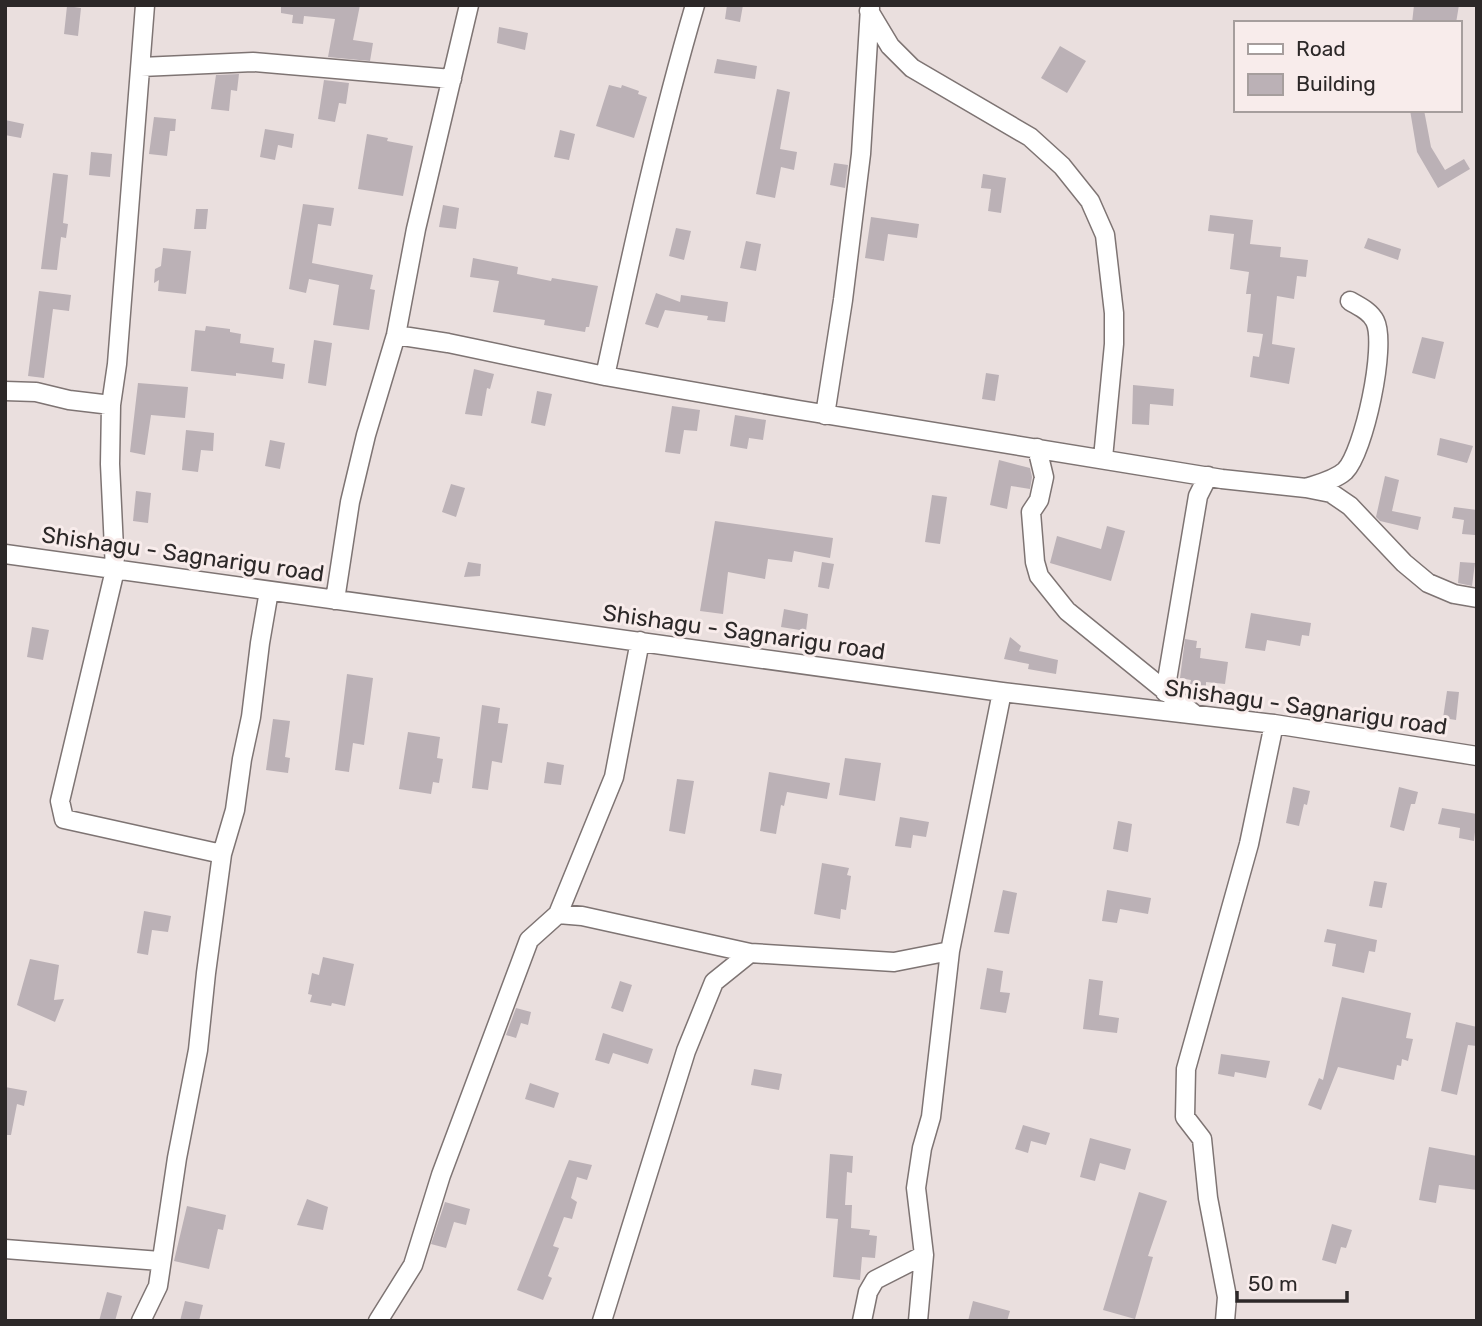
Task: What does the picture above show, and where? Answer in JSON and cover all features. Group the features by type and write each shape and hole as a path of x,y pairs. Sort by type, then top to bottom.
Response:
{"street":[{"path":"145,5 117,364 111,405 111,525 115,570 60,801 64,819 222,854"},
{"path":"335,600 356,477 396,335 416,229 469,5"},
{"path":"606,376 632,250 695,5"},
{"path":"825,415 861,154 869,8"},
{"path":"869,8 890,46 912,68 1030,138 1062,166 1090,201 1105,235 1114,313 1113,357 1103,458"},
{"path":"141,67 253,62 452,79"},
{"path":"1306,488 1345,471 1359,444 1374,387 1380,334 1368,312 1350,301"},
{"path":"396,335 825,415 1209,476 1306,488 1340,497 1404,563 1428,583 1454,594 1477,598"},
{"path":"5,391 36,392 69,400 111,405"},
{"path":"1037,448 1044,477 1039,500 1031,512 1035,562 1039,576 1067,611 1194,714"},
{"path":"1166,692 1198,496 1209,476"},
{"name":"Shishagu - Sagnarigu road","path":"5,554 1002,692 1274,724 1477,756"},
{"path":"141,1321 158,1286 160,1261 198,1050 222,854 235,810 269,591"},
{"path":"378,1321 413,1265 441,1175 529,940 558,914 614,777 640,641"},
{"path":"918,1321 924,1255 916,1188 922,1149 931,1117 950,951 1002,692"},
{"path":"1225,1321 1227,1297 1208,1198 1202,1139 1185,1117 1186,1069 1249,845 1274,724"},
{"path":"558,914 582,916 750,953 894,961 950,951"},
{"path":"603,1321 686,1051 715,982 750,953"},
{"path":"5,1250 160,1261"},
{"path":"862,1321 867,1292 875,1280 924,1255"}],"building":[{"path":"281,5 360,5 353,40 373,43 370,61 328,57 335,19 304,16 303,24 292,23 293,15 281,13"},
{"path":"727,5 743,5 740,22 725,19"},
{"path":"1414,5 1459,5 1456,21 1412,21"},
{"path":"67,6 81,8 78,36 64,34"},
{"path":"499,27 528,33 525,50 497,43"},
{"path":"1060,46 1086,61 1067,93 1041,78"},
{"path":"717,59 757,66 755,79 714,73"},
{"path":"239,74 237,91 231,90 229,111 211,109 216,75"},
{"path":"324,80 349,83 346,104 339,103 335,122 318,119"},
{"path":"609,85 621,88 622,85 647,97 634,138 596,126"},
{"path":"777,89 790,92 780,149 797,152 794,170 781,167 775,198 756,194"},
{"path":"1410,112 1424,112 1431,147 1445,170 1464,159 1470,169 1438,188 1417,152"},
{"path":"154,117 176,119 175,131 170,131 167,156 149,154"},
{"path":"5,120 24,124 21,138 5,135"},
{"path":"265,129 294,134 292,148 278,145 275,160 260,157"},
{"path":"560,130 575,134 569,160 554,157"},
{"path":"367,134 413,146 403,196 358,189"},
{"path":"91,152 112,154 110,177 89,175"},
{"path":"834,163 848,165 845,188 830,185"},
{"path":"53,173 68,175 63,223 68,224 66,238 61,237 57,270 41,269"},
{"path":"983,174 1006,178 1001,213 988,211 991,189 981,188"},
{"path":"303,204 334,208 331,226 318,224 312,263 373,275 370,289 375,290 369,330 333,325 339,285 309,279 306,293 289,289"},
{"path":"443,205 459,208 456,229 439,227"},
{"path":"196,209 208,209 206,229 194,229"},
{"path":"1210,215 1253,220 1250,244 1281,247 1280,257 1308,260 1306,277 1297,276 1294,299 1277,296 1272,344 1295,348 1289,384 1250,377 1253,356 1259,357 1263,334 1247,332 1251,294 1246,294 1249,272 1230,269 1234,234 1208,231"},
{"path":"871,217 919,224 917,238 888,234 884,261 865,258"},
{"path":"676,228 691,231 684,260 669,256"},
{"path":"1368,238 1401,249 1398,260 1364,248"},
{"path":"746,241 761,244 756,271 740,268"},
{"path":"163,248 191,251 186,294 158,291 159,280 154,283 155,269 161,266"},
{"path":"473,258 518,267 517,274 598,286 589,327 586,327 585,332 544,325 545,320 493,312 499,281 470,277"},
{"path":"39,291 71,295 69,311 53,309 44,378 28,376"},
{"path":"656,293 680,302 681,295 728,302 725,322 707,320 708,316 665,310 658,328 645,324"},
{"path":"206,326 230,329 230,332 241,334 240,343 274,348 272,362 285,364 283,379 191,371 195,330 205,331"},
{"path":"1422,337 1444,342 1435,379 1412,373"},
{"path":"314,340 332,343 326,386 308,383"},
{"path":"474,369 494,374 490,389 487,388 482,416 465,414"},
{"path":"986,373 999,375 995,401 982,399"},
{"path":"138,383 188,387 185,418 151,415 145,455 130,452"},
{"path":"1133,385 1174,389 1173,406 1150,404 1149,425 1132,424"},
{"path":"537,391 552,394 545,426 531,423"},
{"path":"672,406 700,410 697,431 684,430 680,454 665,452"},
{"path":"735,415 766,420 763,440 749,438 747,449 730,446"},
{"path":"186,430 214,433 213,451 201,450 198,472 182,470"},
{"path":"1440,438 1473,446 1467,463 1437,455"},
{"path":"270,440 285,443 280,469 265,466"},
{"path":"999,460 1030,468 1032,477 1030,489 1011,486 1007,509 990,505"},
{"path":"1385,476 1399,480 1392,511 1421,517 1418,530 1380,521 1376,517"},
{"path":"451,484 465,488 456,517 442,512"},
{"path":"136,491 151,493 148,523 133,521"},
{"path":"932,495 947,497 940,544 925,542"},
{"path":"1454,507 1477,510 1475,535 1462,534 1464,520 1452,518"},
{"path":"715,521 833,538 830,558 794,551 792,562 768,559 765,579 728,572 723,614 700,611"},
{"path":"1107,526 1125,531 1111,581 1050,563 1057,536 1101,549"},
{"path":"468,562 481,564 480,576 464,577"},
{"path":"822,562 834,564 829,589 818,587"},
{"path":"1460,562 1475,563 1472,586 1458,583"},
{"path":"784,609 808,614 806,631 781,627"},
{"path":"1251,613 1311,623 1309,636 1302,635 1300,646 1267,640 1265,651 1245,648"},
{"path":"32,627 49,630 43,660 27,657"},
{"path":"1010,637 1021,646 1019,651 1058,660 1056,674 1028,669 1029,664 1004,659"},
{"path":"1185,639 1197,641 1196,648 1201,648 1200,658 1228,662 1225,684 1190,684 1191,680 1180,678"},
{"path":"347,674 373,678 364,745 353,743 349,772 335,770"},
{"path":"1447,691 1459,692 1456,720 1443,718"},
{"path":"482,705 500,708 498,723 508,724 502,763 492,761 488,790 472,788"},
{"path":"273,719 290,721 285,757 290,758 288,773 266,770"},
{"path":"408,732 440,737 437,758 443,759 439,783 433,782 431,794 399,789"},
{"path":"845,758 881,763 875,801 839,795"},
{"path":"547,762 564,765 561,785 544,783"},
{"path":"769,772 830,783 827,799 787,792 784,806 781,805 776,834 760,831"},
{"path":"677,779 694,781 685,834 669,831"},
{"path":"1293,787 1310,791 1299,826 1286,823"},
{"path":"1399,787 1418,792 1415,804 1411,804 1404,831 1390,827"},
{"path":"1442,808 1477,814 1474,841 1459,838 1460,828 1438,824"},
{"path":"900,817 929,822 926,837 913,835 911,848 895,846"},
{"path":"1118,821 1132,824 1128,852 1113,849"},
{"path":"822,863 849,868 847,875 851,876 846,910 841,909 840,919 814,914"},
{"path":"1374,881 1387,883 1382,908 1369,906"},
{"path":"1003,890 1017,893 1009,934 994,932"},
{"path":"1107,890 1151,898 1148,914 1120,909 1117,923 1102,921"},
{"path":"144,911 171,916 168,932 152,930 148,955 137,953"},
{"path":"1327,929 1377,940 1375,952 1369,951 1364,973 1332,966 1336,944 1324,942"},
{"path":"323,957 354,964 345,1006 310,1002 312,995 308,994 312,973 319,975"},
{"path":"30,959 59,965 54,1000 64,999 55,1022 17,1005"},
{"path":"987,968 1003,971 1000,992 1010,993 1006,1013 980,1009"},
{"path":"1089,979 1103,981 1099,1015 1119,1018 1117,1033 1083,1029"},
{"path":"620,981 632,985 623,1012 611,1008"},
{"path":"1342,997 1411,1013 1406,1038 1413,1039 1408,1061 1402,1059 1401,1066 1397,1065 1394,1080 1338,1067 1321,1110 1308,1105 1319,1078 1323,1080"},
{"path":"516,1008 531,1012 528,1025 521,1023 516,1038 506,1035"},
{"path":"1456,1022 1477,1027 1477,1046 1468,1045 1457,1095 1441,1091"},
{"path":"603,1033 653,1049 648,1064 613,1053 609,1064 595,1060"},
{"path":"1221,1054 1270,1061 1266,1078 1235,1072 1234,1077 1218,1074"},
{"path":"754,1069 782,1074 779,1090 751,1085"},
{"path":"530,1083 559,1093 554,1108 525,1099"},
{"path":"5,1087 27,1091 24,1106 17,1104 11,1135 5,1135"},
{"path":"1023,1125 1050,1133 1046,1145 1031,1141 1028,1153 1015,1149"},
{"path":"1090,1138 1131,1149 1125,1170 1100,1163 1095,1181 1080,1177"},
{"path":"1429,1147 1477,1156 1477,1190 1439,1185 1436,1203 1419,1200"},
{"path":"830,1154 853,1156 852,1173 847,1172 845,1205 852,1205 851,1228 870,1230 869,1235 877,1236 875,1258 862,1257 860,1280 833,1277 838,1219 826,1218"},
{"path":"569,1160 592,1165 587,1180 577,1177 571,1198 577,1202 572,1219 564,1217 553,1246 559,1248 548,1276 552,1278 543,1300 517,1290"},
{"path":"1139,1192 1167,1201 1148,1256 1153,1257 1135,1319 1103,1310"},
{"path":"307,1199 328,1207 323,1230 297,1225"},
{"path":"445,1202 470,1209 466,1225 454,1222 446,1248 431,1244"},
{"path":"187,1206 226,1215 223,1230 218,1229 209,1269 174,1261"},
{"path":"1332,1224 1352,1230 1346,1248 1341,1247 1336,1264 1322,1260"},
{"path":"107,1292 122,1296 115,1321 99,1321"},
{"path":"185,1301 203,1305 199,1321 180,1321"},
{"path":"973,1301 1010,1311 1007,1321 968,1321"}]}
